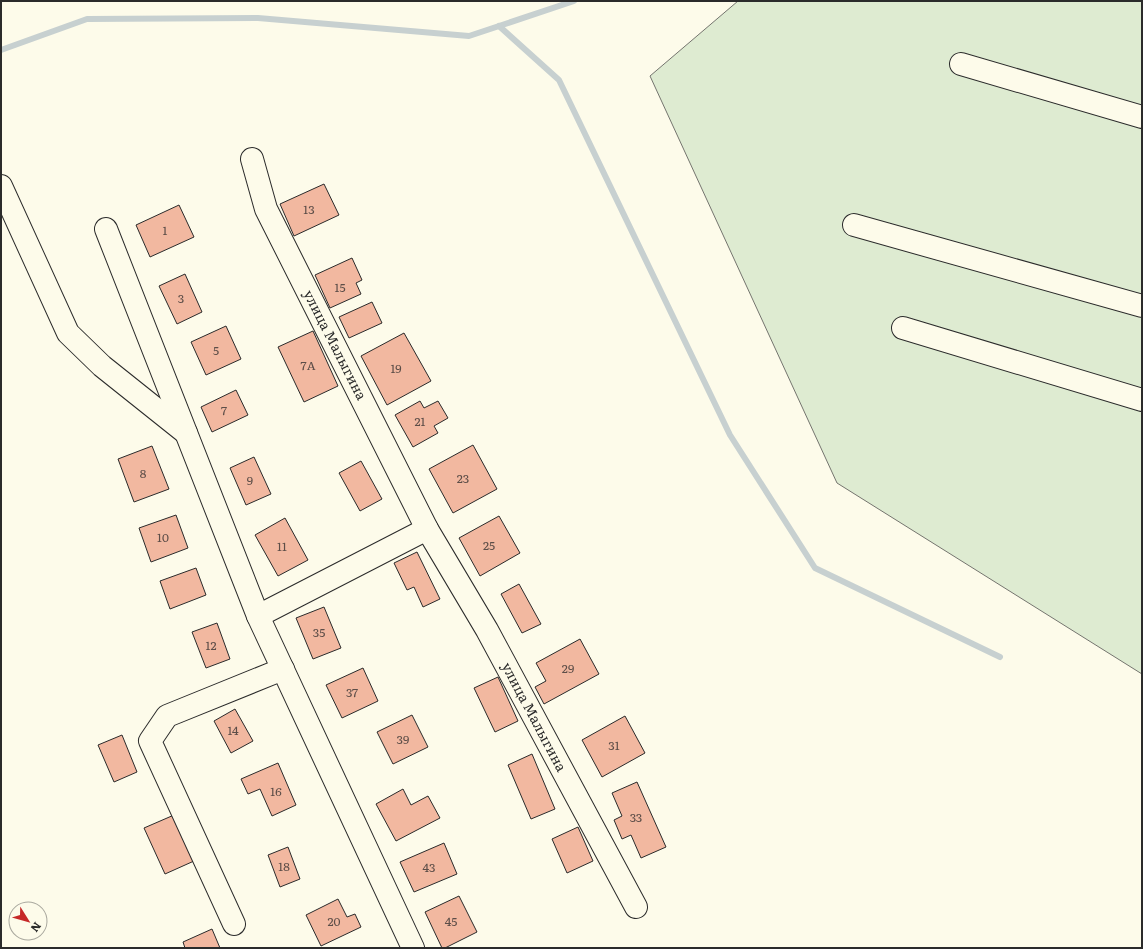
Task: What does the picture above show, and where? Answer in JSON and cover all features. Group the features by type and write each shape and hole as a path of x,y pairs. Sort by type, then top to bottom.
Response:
{"street":[{"path":"961,64 1142,117"},
{"name":"улица Малыгина","path":"252,159 266,209 427,528 487,630 636,908"},
{"path":"1,186 68,333 102,366 187,433"},
{"path":"854,225 1142,306"},
{"path":"106,229 258,616 413,948"},
{"path":"903,328 1142,400"},
{"path":"258,616 427,528"},
{"path":"234,924 150,741 167,716 283,668"}],"green space":[{"path":"738,1 1142,1 1142,674 837,483 650,76"}],"building":[{"path":"324,184 339,215 294,236 280,204"},
{"path":"179,205 194,237 150,257 136,225"},
{"path":"352,258 362,280 356,283 361,294 330,308 315,275"},
{"path":"185,274 202,312 177,324 159,286"},
{"path":"372,302 382,323 349,338 339,317"},
{"path":"226,326 241,359 206,375 191,342"},
{"path":"313,331 338,386 304,402 278,347"},
{"path":"404,333 431,381 387,405 361,356"},
{"path":"236,390 248,415 212,432 201,407"},
{"path":"420,401 424,408 438,401 448,418 434,426 438,433 413,447 395,415"},
{"path":"473,445 497,489 453,513 429,469"},
{"path":"152,446 169,489 134,502 118,459"},
{"path":"254,457 271,494 246,505 230,468"},
{"path":"361,461 382,499 360,511 339,473"},
{"path":"176,515 188,548 151,562 139,528"},
{"path":"499,516 520,553 480,576 459,538"},
{"path":"285,518 308,560 278,576 255,535"},
{"path":"417,552 440,599 423,607 414,587 407,590 394,563"},
{"path":"196,568 206,595 170,609 160,581"},
{"path":"519,584 541,624 522,633 501,594"},
{"path":"324,607 341,648 313,659 296,618"},
{"path":"217,623 230,659 206,668 192,632"},
{"path":"580,639 599,674 544,704 535,687 546,681 536,663"},
{"path":"363,668 378,701 342,718 326,685"},
{"path":"498,677 518,721 495,732 474,688"},
{"path":"235,709 253,741 231,753 214,721"},
{"path":"412,715 428,747 393,764 377,732"},
{"path":"625,716 645,753 602,777 582,740"},
{"path":"122,735 137,772 114,782 98,745"},
{"path":"532,754 555,809 531,819 508,765"},
{"path":"278,763 296,805 272,816 260,789 248,794 241,779"},
{"path":"637,782 666,847 641,858 631,835 622,839 614,820 622,816 612,793"},
{"path":"403,789 411,805 428,796 440,818 396,841 376,804"},
{"path":"174,815 194,861 165,874 144,828"},
{"path":"578,827 593,861 567,873 552,839"},
{"path":"444,843 457,874 414,892 400,862"},
{"path":"288,847 300,879 280,887 268,855"},
{"path":"459,896 477,932 445,948 442,948 425,912"},
{"path":"338,899 347,917 355,914 361,927 321,946 306,915"},
{"path":"212,929 220,948 185,948 183,942"}],"waterway":[{"path":"1,50 87,19 258,18 469,36 574,1"},
{"path":"499,26 559,80 730,435 815,568 1000,657"}]}
